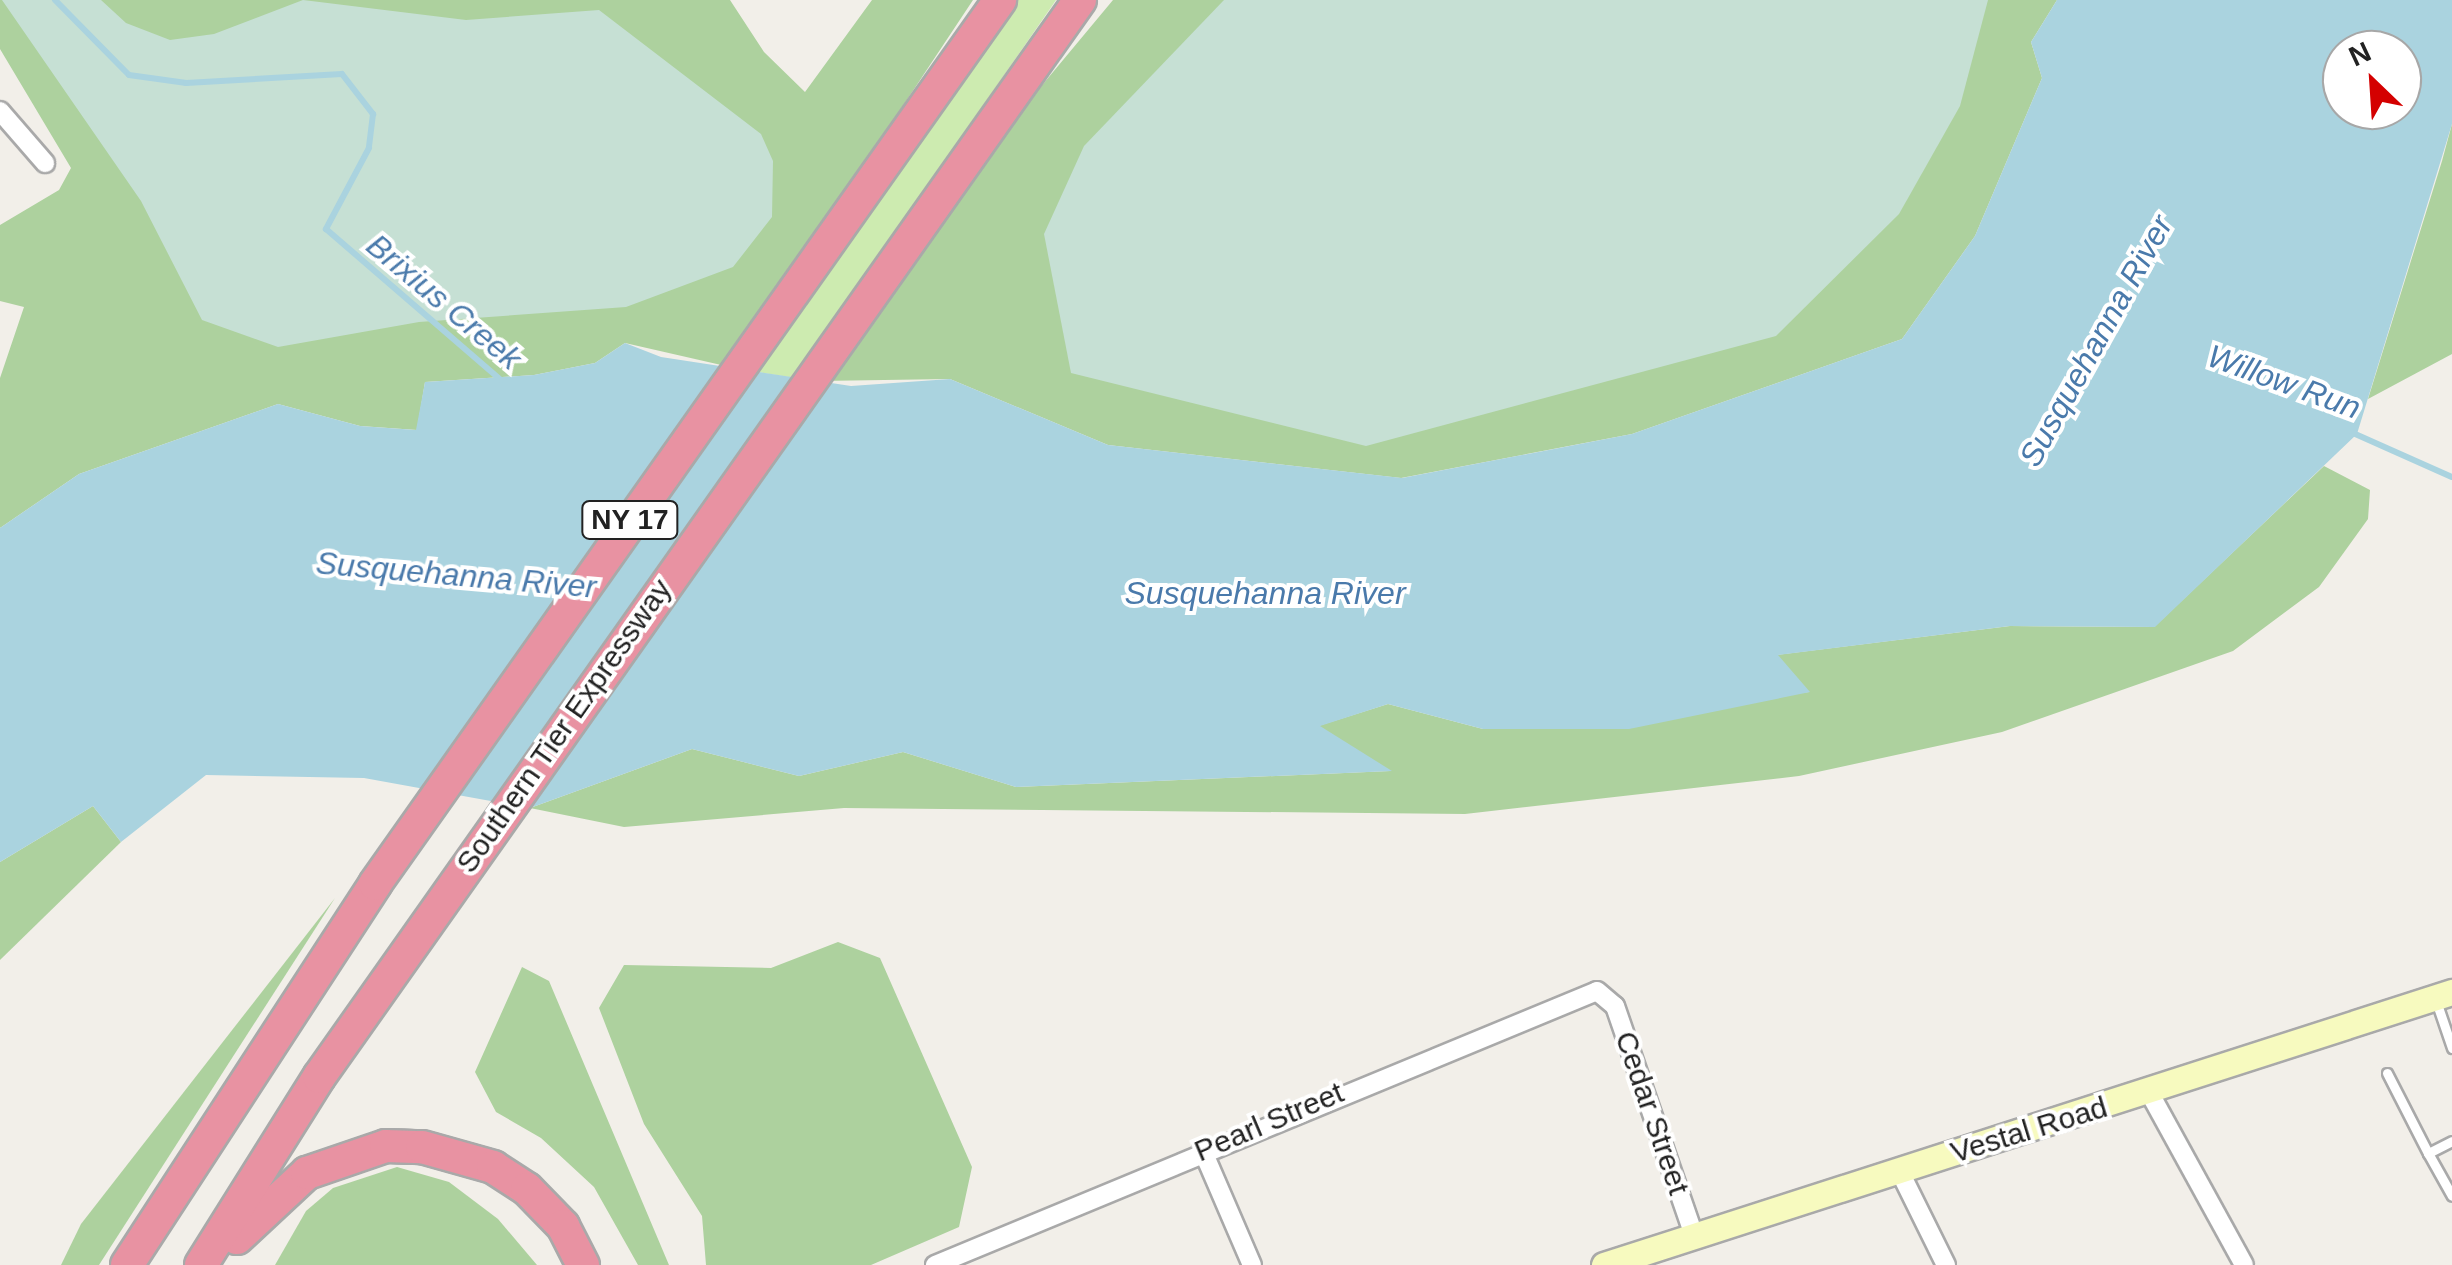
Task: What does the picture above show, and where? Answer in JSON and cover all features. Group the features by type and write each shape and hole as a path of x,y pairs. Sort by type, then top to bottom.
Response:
{"highway":[{"name":"NY 17","path":"127,1265 376,884 1000,0"},
{"name":"Southern Tier Expressway","path":"201,1265 454,883 963,159 1080,0"},
{"path":"216,1265 290,1184 386,1146 456,1153 493,1167 563,1226 583,1265"}],"street":[{"path":"0,111 45,163"},
{"name":"Pearl Street","path":"935,1265 1581,993 1606,994"},
{"name":"Cedar Street","path":"1606,994 1694,1235"},
{"name":"Vestal Road","path":"1604,1265 2443,995"},
{"path":"2149,1092 2244,1265"},
{"path":"1202,1150 1252,1265"},
{"path":"1899,1170 1946,1265"}],"lane":[{"path":"2443,995 2452,1048"},
{"path":"2387,1073 2452,1196"},
{"path":"2428,1153 2452,1141"}],"green space":[{"path":"0,0 730,0 764,52 805,92 872,0 973,0 730,367 625,343 595,363 534,375 425,382 417,430 360,426 278,404 79,474 0,528 0,378 24,307 0,301 0,225 59,190 71,168 0,49"},
{"path":"2,0 101,0 126,23 170,40 214,34 303,0 466,20 599,10 761,134 773,161 772,217 733,267 626,307 419,322 278,347 202,320 141,201"},
{"path":"1014,0 1056,0 795,378 745,370"},
{"path":"1113,0 2057,0 2031,42 2042,78 1975,236 1902,339 1632,434 1401,478 1108,445 950,379 818,381 979,161"},
{"path":"1224,0 1988,0 1960,106 1899,214 1776,336 1366,446 1071,373 1044,234 1084,146"},
{"path":"2452,124 2452,354 2368,399 2442,161"},
{"path":"2324,466 2370,490 2368,519 2319,587 2233,651 2002,732 1799,776 1465,814 844,808 624,827 530,808 692,749 799,776 903,752 1016,787 1390,771 1318,726 1388,704 1483,729 1809,692 1776,655 2010,626 2154,627"},
{"path":"93,806 121,842 0,960 0,862"},
{"path":"335,898 99,1265 61,1265 81,1224"},
{"path":"838,942 880,958 972,1167 959,1227 871,1265 706,1265 702,1216 644,1124 599,1008 624,965 771,968"},
{"path":"522,967 549,981 669,1265 638,1265 594,1187 541,1138 496,1112 475,1072"},
{"path":"397,1167 449,1182 498,1219 537,1265 275,1265 306,1211 333,1188"}],"water":[{"name":"Susquehanna River","path":"2057,0 2452,0 2452,124 2357,434 2155,627 2010,626 1778,655 1810,692 1629,729 1483,729 1388,704 1320,726 1392,771 1016,787 903,752 799,776 692,749 530,808 364,778 206,775 121,842 93,806 0,862 0,528 79,474 278,404 360,426 416,430 425,382 534,375 595,363 625,343 661,357 851,386 950,379 1108,445 1402,478 1632,434 1902,339 1975,236 2042,78 2031,42"}],"waterway":[{"name":"Brixius Creek","path":"55,0 129,75 186,83 342,74 373,114 369,148 326,229 501,380"},
{"name":"Willow Run","path":"2353,433 2452,477"}]}
